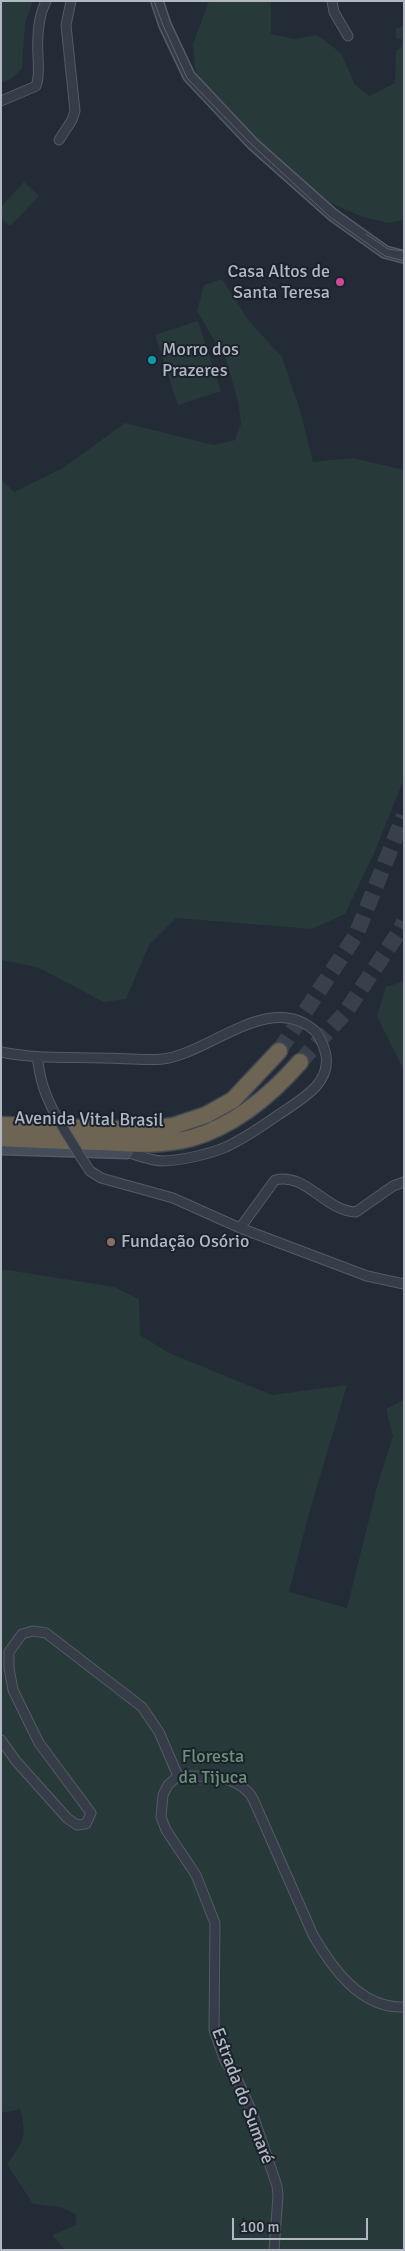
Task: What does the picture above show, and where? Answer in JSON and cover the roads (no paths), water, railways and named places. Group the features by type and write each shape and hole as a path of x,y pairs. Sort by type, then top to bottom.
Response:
{"highway":[{"name":"Avenida Vital Brasil","path":"1,1125 142,1130 173,1126 206,1115 233,1100 279,1050"},
{"name":"Avenida Vital Brasil","path":"1,1138 164,1143 206,1133 254,1106 274,1091 300,1062"},
{"path":"127,1152 168,1152 200,1144 225,1131 254,1106"},
{"path":"1,1114 173,1126"}],"main road":[{"path":"1,1148 127,1152"}],"street":[{"path":"1,101 36,86 39,79 37,53 40,19 46,1"},
{"path":"59,140 76,111 66,25 71,1"},
{"path":"157,1 165,25 189,76 253,144 333,215 385,252 404,257"},
{"path":"332,1 334,12 348,36"},
{"path":"1,1052 36,1057 165,1059 264,1019 290,1019 314,1031 322,1041 326,1056 326,1071 318,1085 304,1098 256,1132 225,1147 189,1157 164,1161 127,1152"},
{"path":"36,1057 44,1092 82,1159 94,1176 173,1198 240,1228 368,1276 404,1284"},
{"path":"240,1228 275,1180 283,1178 297,1181 343,1210 356,1212 393,1186 404,1182"},
{"path":"1,1740 16,1761 67,1818 77,1825 86,1824 91,1813 39,1743 13,1690 8,1668 9,1652 22,1634 33,1631 46,1632 142,1707 159,1732 178,1776 213,1776 238,1785 249,1793 324,1954 341,1977 377,2004 392,2008 404,2007"},
{"name":"Estrada do Sumaré","path":"178,1776 168,1785 162,1795 162,1817 166,1830 196,1875 215,1923 214,2030 225,2061 238,2081 252,2112 277,2186 274,2250"}],"tunnel":[{"path":"279,1051 356,935 404,816"},
{"path":"300,1062 345,1013 404,922"}],"tram line":[{"path":"154,1 187,78 248,141 330,217 385,256 404,261"},
{"path":"366,234 388,249 404,251"}],"place":[{"name":"Casa Altos de Santa Teresa","path":"340,282"},
{"name":"Morro dos Prazeres","path":"152,360"},
{"name":"Fundação Osório","path":"111,1242"}],"park label":[{"name":"Floresta da Tijuca","path":"213,1767"}]}
